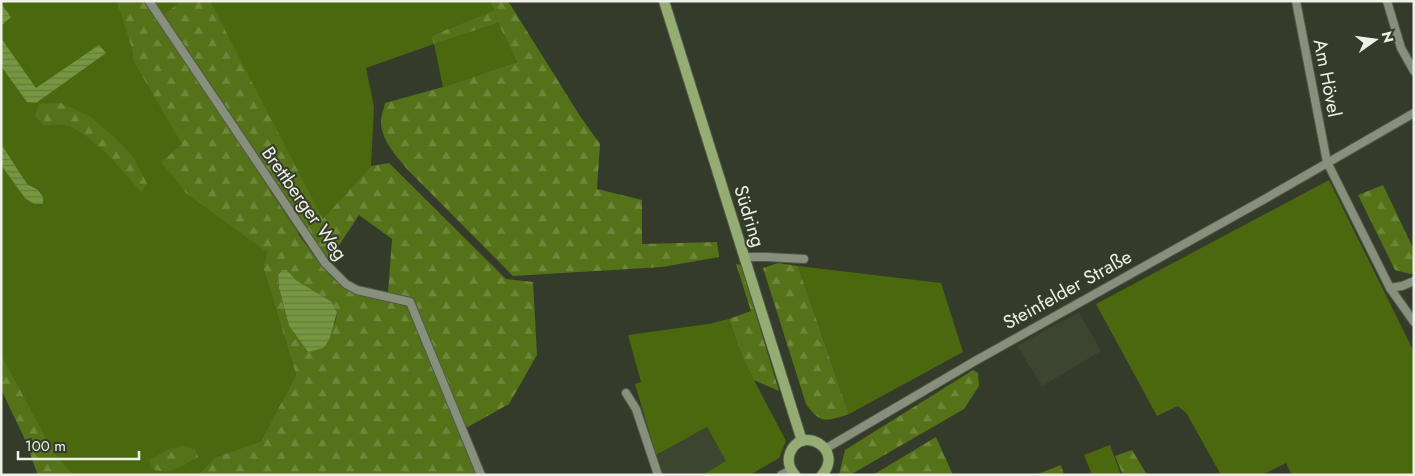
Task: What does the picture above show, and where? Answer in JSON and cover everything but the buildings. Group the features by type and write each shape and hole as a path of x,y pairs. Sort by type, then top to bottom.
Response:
{"main road":[{"name":"Südring","path":"664,1 802,441"},
{"path":"793,472 789,455 794,446 802,441 814,441 825,449 828,459 828,464 822,475"}],"street":[{"name":"Brettberger Weg","path":"149,1 325,264 346,284 357,290 410,302 482,475"},
{"name":"Am Hövel","path":"1296,1 1327,162 1390,288 1414,322"},
{"path":"1388,1 1401,48 1414,71"},
{"name":"Steinfelder Straße","path":"825,449 975,360 1414,113"},
{"path":"744,257 804,259"},
{"path":"1390,288 1414,281"},
{"path":"626,393 636,409 658,475"},
{"path":"781,475 793,472"}],"shaded area":[{"path":"1,1 491,1 494,10 431,36 434,44 366,68 374,107 371,166 323,220 267,252 263,267 296,375 261,441 214,458 198,475 38,475 24,437 1,389"},
{"path":"1,6 11,17 1,26"},
{"path":"498,23 517,62 443,87 434,44"},
{"path":"1,38 36,88 99,45 106,53 36,103 27,102 1,66"},
{"path":"1,144 27,184 38,190 43,197 43,204 34,204 25,198 1,165"},
{"path":"1329,180 1414,352 1414,475 1292,475 1286,463 1262,475 1221,475 1187,414 1178,406 1157,416 1096,304"},
{"path":"798,266 941,283 963,352 849,414"},
{"path":"282,270 287,270 296,280 332,302 337,313 329,340 323,348 308,352 289,326 279,288 278,275"},
{"path":"1079,312 1101,351 1042,386 1017,346"},
{"path":"729,319 744,361 786,441 779,458 750,475 702,475 726,461 707,427 656,455 635,384 641,382 628,335 708,324"},
{"path":"707,427 726,461 702,475 663,475 656,455"},
{"path":"1110,445 1121,475 1092,475 1084,455"}],"green space":[{"path":"117,1 146,1 298,234 331,276 350,291 374,299 408,305 478,475 198,475 214,458 261,441 296,375 263,267 267,252 187,194 161,162 182,144 133,60 133,52","holes":["282,270 287,270 296,280 332,302 337,314 335,323 308,352 289,326 279,288 278,275"]},
{"path":"176,1 210,1 323,219 371,166 389,163 506,279 533,282 537,355 509,404 466,428 412,299 388,293 392,239 359,215 328,262 163,15 178,4"},
{"path":"490,1 508,1 580,116 600,144 597,189 642,200 642,244 717,242 719,257 662,267 513,276 408,170 390,147 383,133 381,119 385,103 443,87 517,62 498,23 434,44 431,36 494,10"},
{"path":"61,103 91,117 134,158 147,184 141,192 109,156 91,140 68,126 44,126 35,116 39,104"},
{"path":"1383,185 1414,250 1414,273 1410,274 1395,270 1358,195"},
{"path":"778,263 798,266 849,414 824,420 811,411 806,404 763,268"},
{"path":"736,264 741,265 779,391 754,380 744,361 729,319 751,311"},
{"path":"1,355 54,453 73,475 38,475 24,437 1,389"},
{"path":"973,370 978,373 979,386 964,409 850,475 839,475 845,450"},
{"path":"936,437 953,475 873,475"},
{"path":"183,446 195,449 198,457 171,470 159,471 153,469 149,460 172,448"},
{"path":"1132,450 1147,475 1123,475 1115,456"},
{"path":"1061,465 1064,475 1038,475 1038,474"}]}
